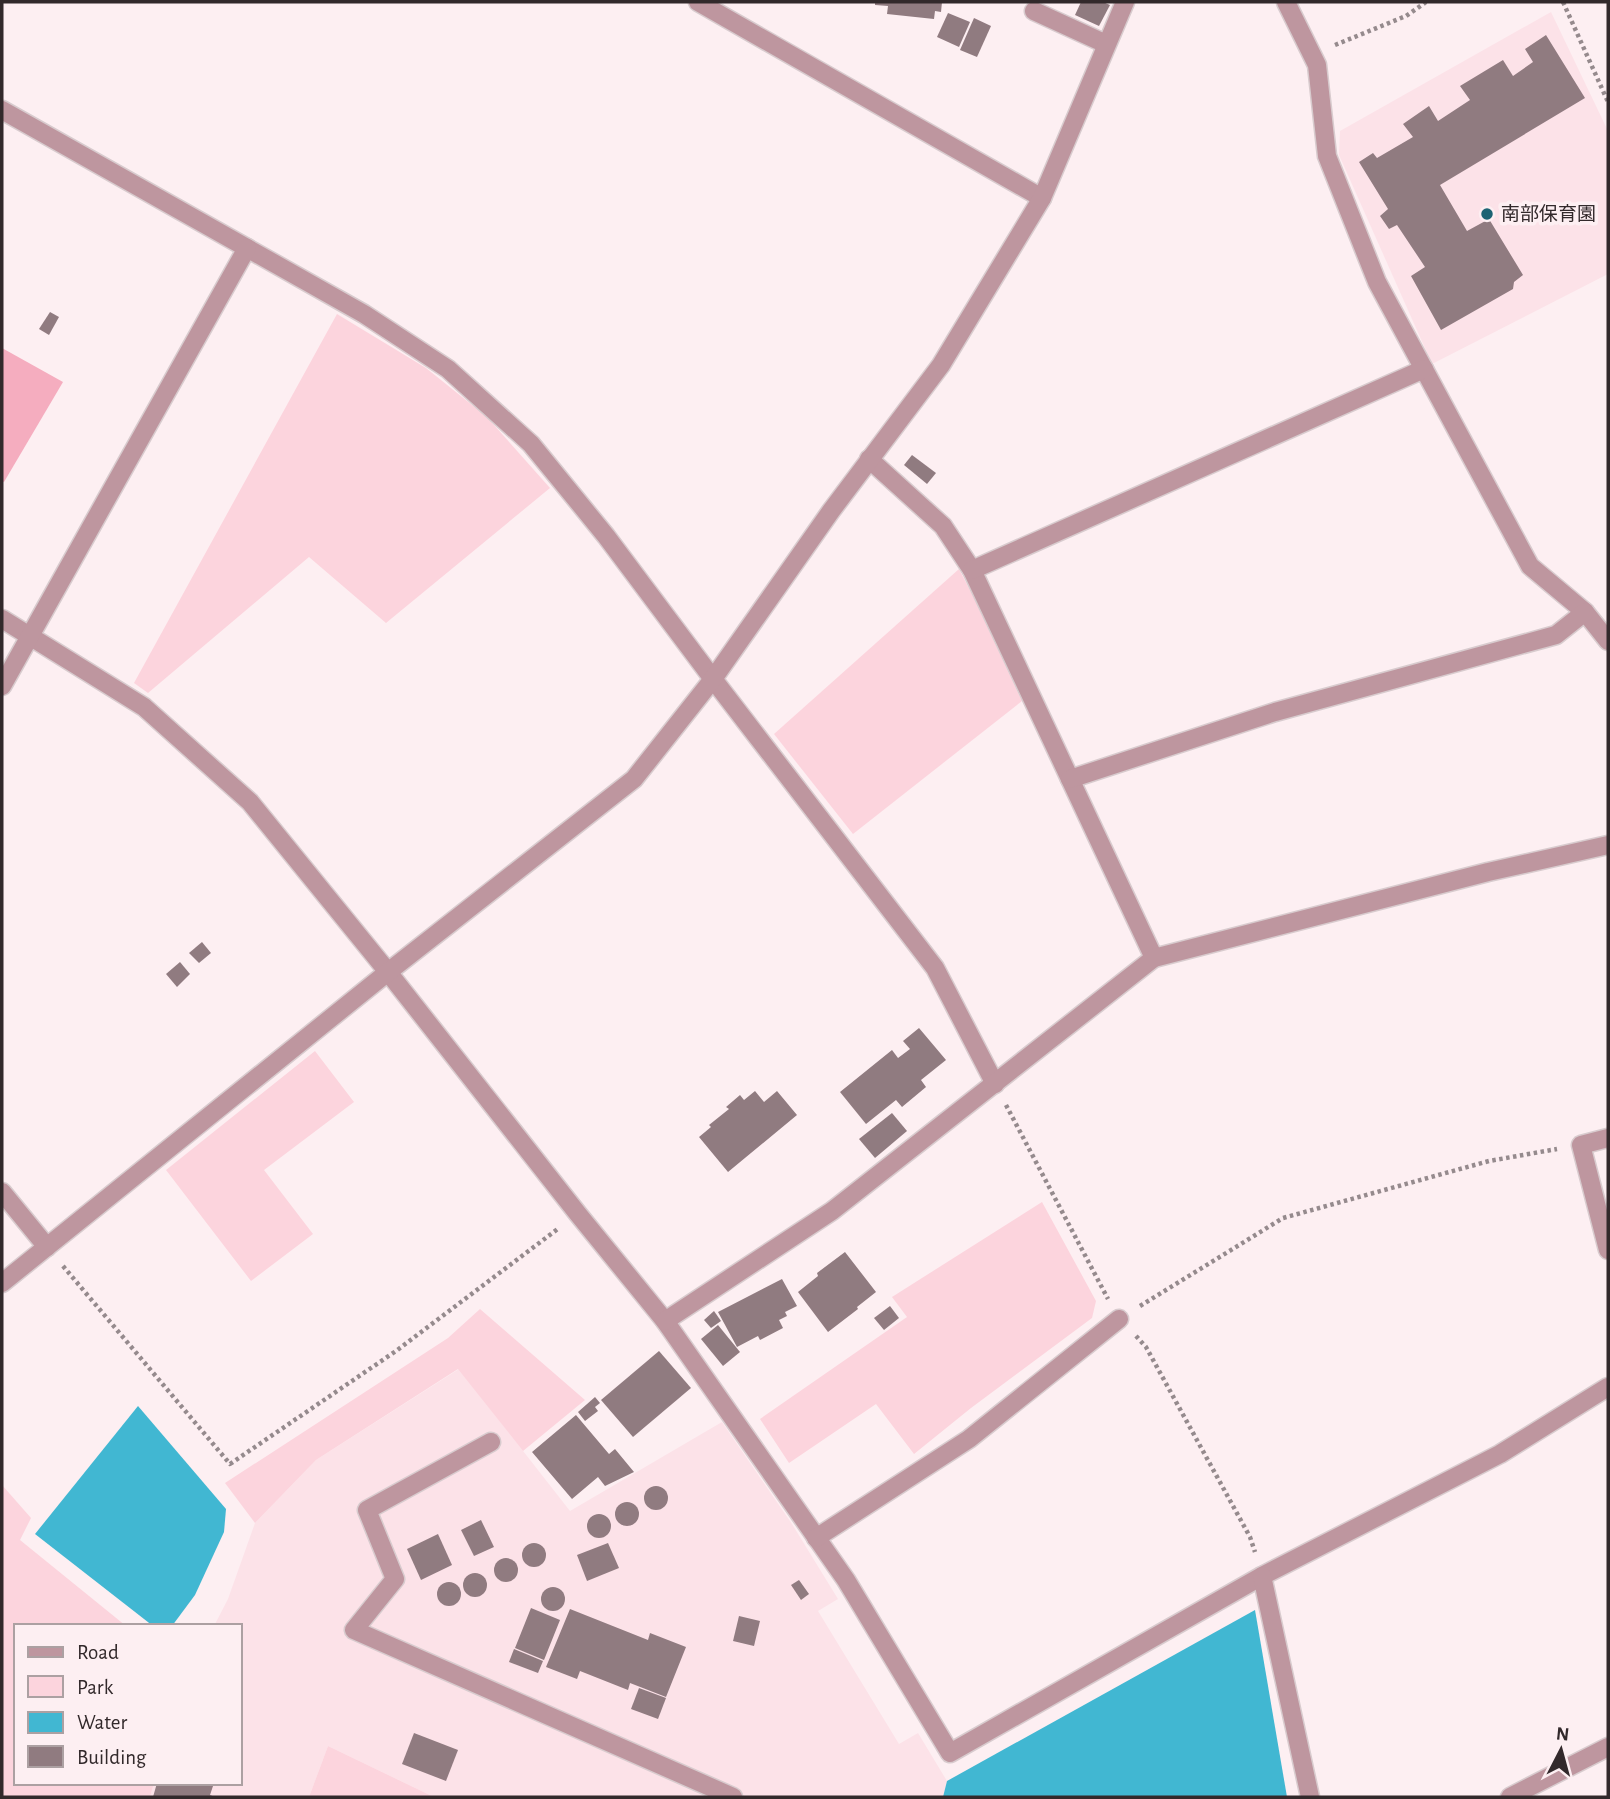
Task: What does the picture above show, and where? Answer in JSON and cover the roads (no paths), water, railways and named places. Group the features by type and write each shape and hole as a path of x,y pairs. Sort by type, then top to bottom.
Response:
{"street":[{"path":"698,2 1042,198"},
{"path":"2,1283 388,972 635,779 713,679 831,510 941,365 1042,198 1125,2"},
{"path":"1286,2 1317,65 1327,156 1377,282 1530,566 1585,612 1608,641"},
{"path":"1034,11 1106,44"},
{"path":"2,110 364,314 449,369 531,444 606,536 935,968 995,1084"},
{"path":"2,685 247,248"},
{"path":"972,570 1424,369"},
{"path":"869,458 943,526 972,570 1154,958"},
{"path":"1070,779 1275,712 1556,635 1585,612"},
{"path":"2,619 144,707 250,802 665,1321 846,1580 950,1754 1262,1576 1500,1454 1608,1387"},
{"path":"665,1321 832,1211 1154,958 1488,872 1608,845"},
{"path":"1608,1138 1580,1145 1608,1250"},
{"path":"2,1192 47,1247"},
{"path":"816,1538 969,1439 1119,1319"},
{"path":"491,1442 367,1510 395,1579 354,1630 733,1797"},
{"path":"1262,1576 1311,1797"},
{"path":"1510,1797 1608,1747"}],"water":[{"path":"138,1406 226,1509 224,1532 195,1595 173,1624 150,1624 35,1534"},
{"path":"1255,1610 1287,1797 943,1797 947,1781"}],"place":[{"name":"南部保育園","path":"1487,214"}]}
